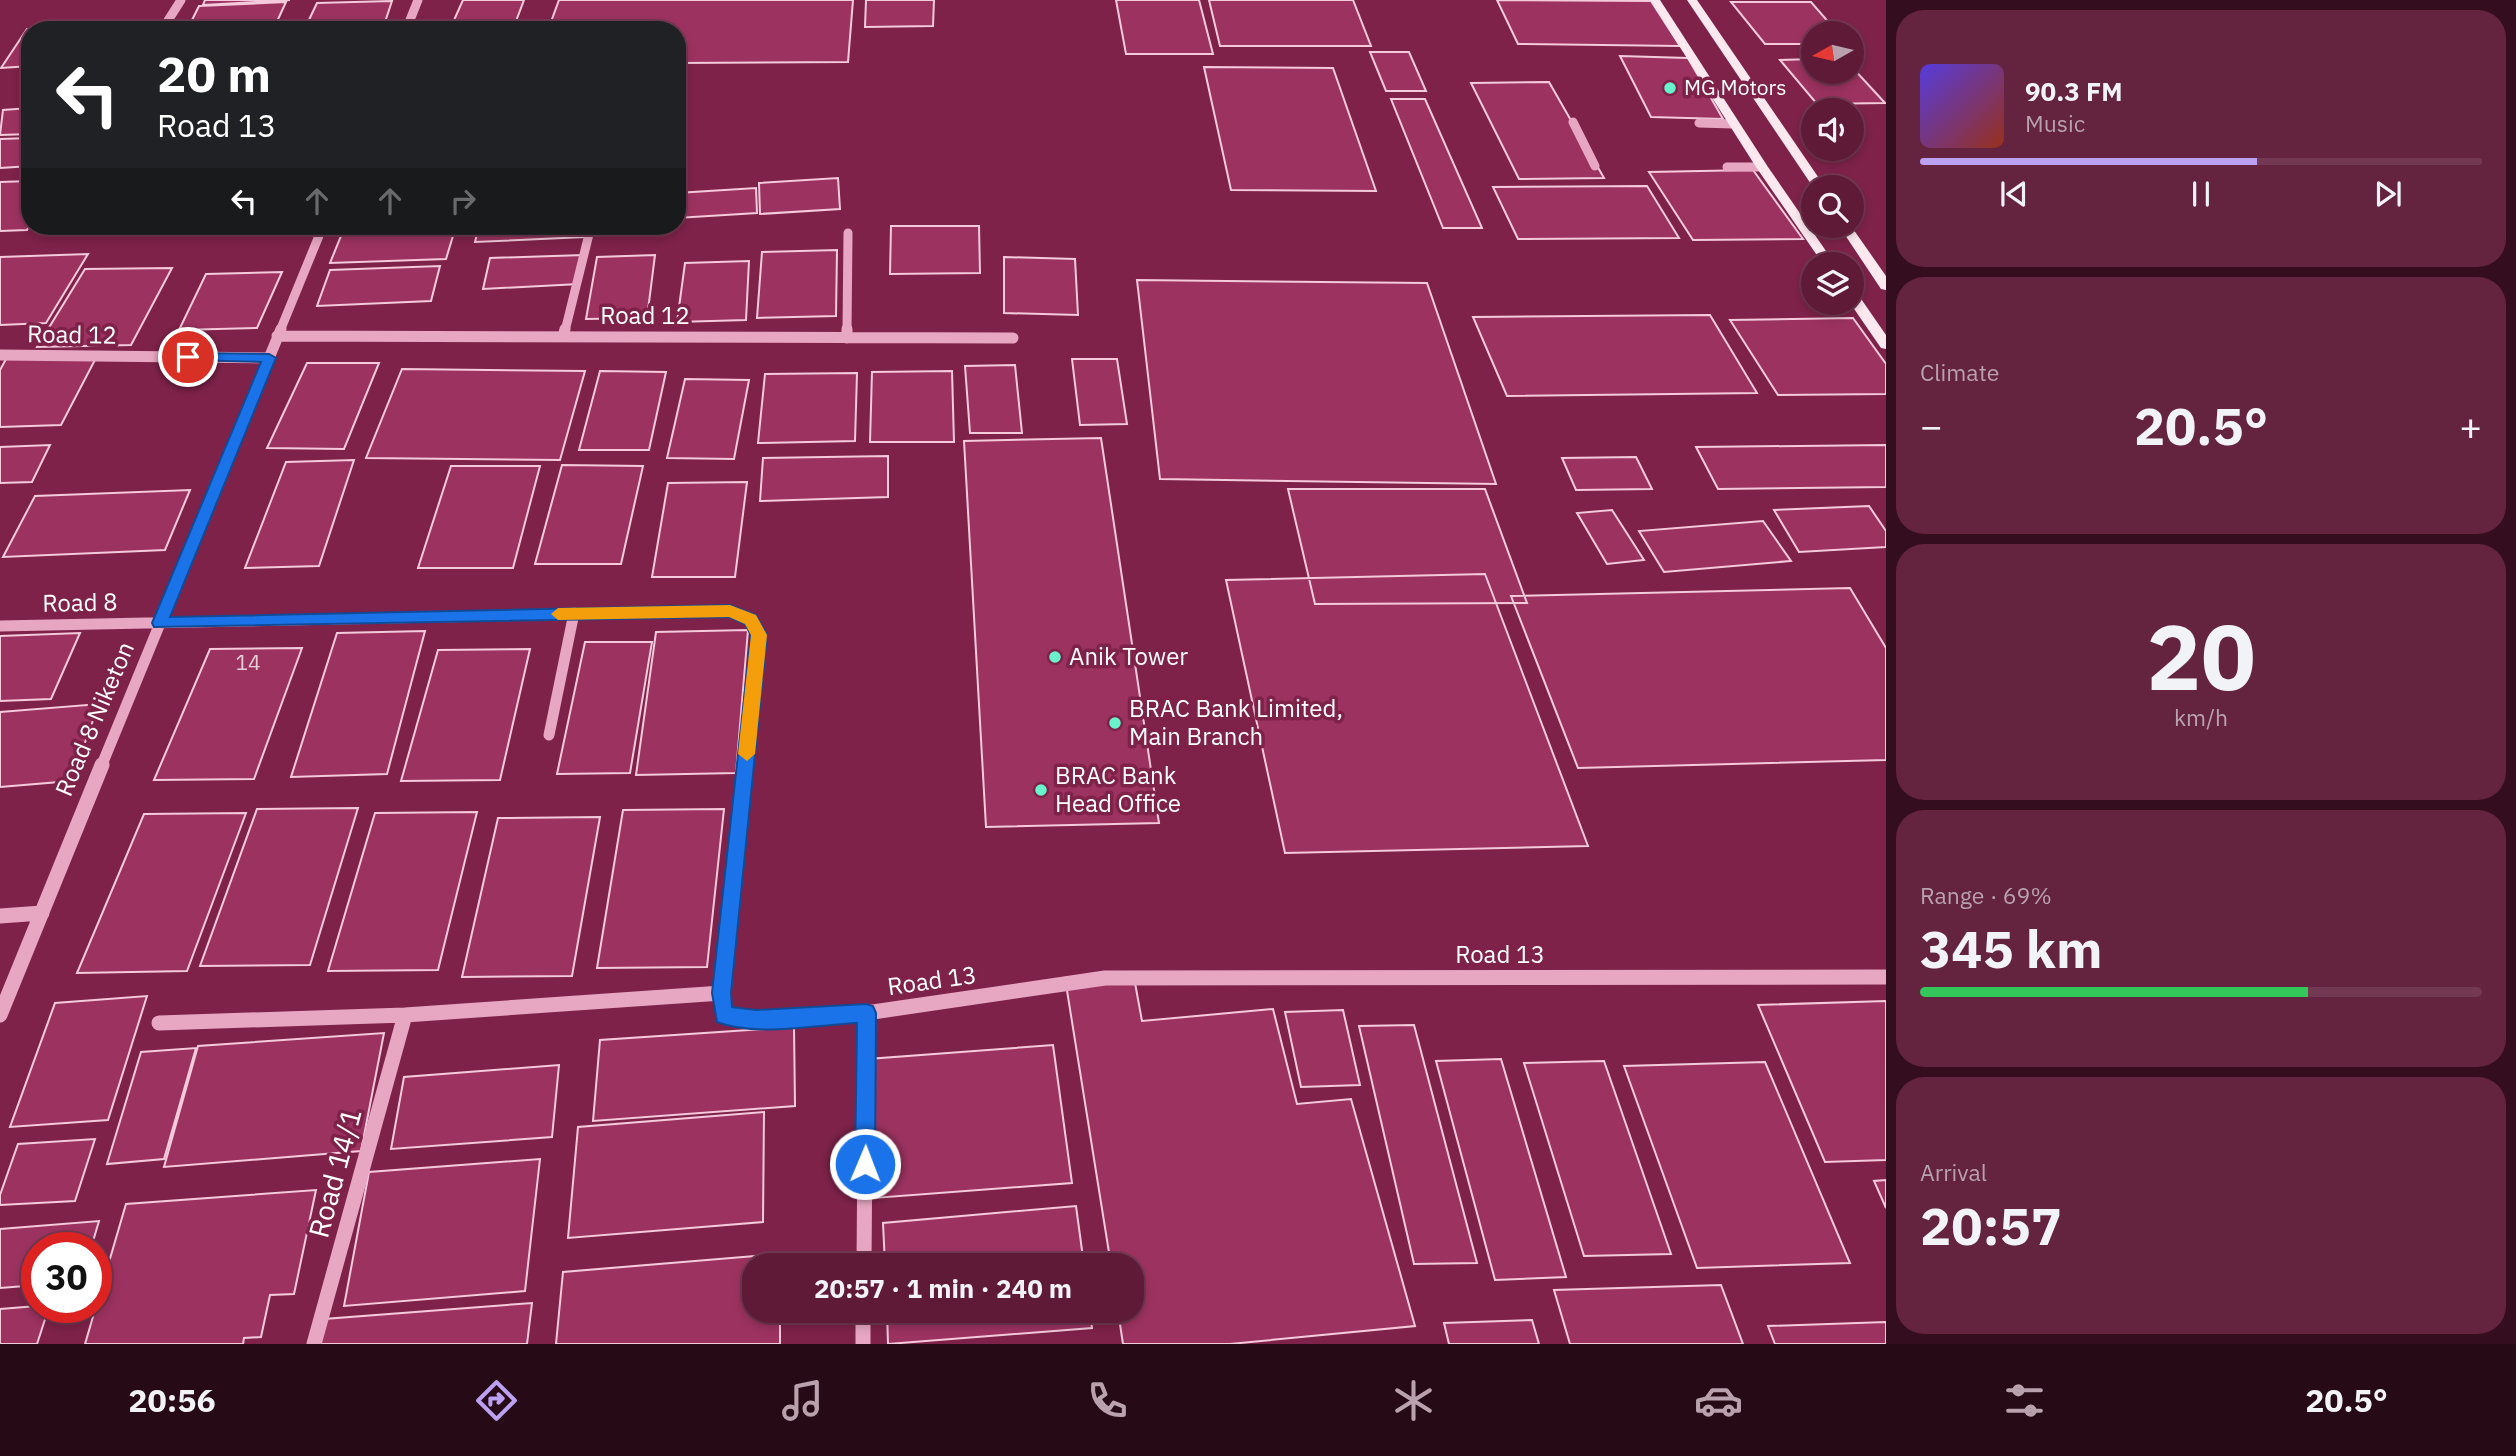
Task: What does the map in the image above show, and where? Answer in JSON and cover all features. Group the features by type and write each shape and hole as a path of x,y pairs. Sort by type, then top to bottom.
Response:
{"main road":[{"path":"1655,0 1733,124 1821,252"},
{"path":"1692,0 1811,175"},
{"path":"1853,238 1886,286"},
{"path":"1864,313 1886,345"}],"street":[{"path":"168,21 181,0"},
{"path":"410,21 418,0"},
{"path":"1573,122 1595,166"},
{"path":"1699,123 1733,124"},
{"path":"1727,167 1762,167"},
{"path":"847,338 848,233"},
{"name":"Road 8 Niketon","path":"0,1015 319,235"},
{"path":"563,337 589,235"},
{"name":"Road 12","path":"277,336 1013,338"},
{"name":"Road 12","path":"0,355 269,358"},
{"path":"159,1023 405,1015 722,993 759,635 750,620 730,611 160,623"},
{"path":"550,735 574,613"},
{"name":"Road 8","path":"0,626 160,623"},
{"path":"0,916 41,913"},
{"name":"Road 13","path":"722,993 724,1015 756,1019 866,1013 1105,978 1886,977"},
{"path":"864,1253 866,1013"},
{"name":"Road 14/1","path":"314,1344 405,1015"},
{"path":"863,1323 863,1344"}],"building":[{"path":"205,0 290,0 203,5"},
{"path":"463,0 524,0 516,21 454,21"},
{"path":"559,0 853,0 848,62 686,63 686,21 551,21"},
{"path":"866,0 934,0 933,26 865,27"},
{"path":"1116,0 1199,0 1213,54 1126,54"},
{"path":"1209,0 1353,0 1371,46 1220,46"},
{"path":"1497,0 1651,1 1680,46 1518,44"},
{"path":"392,1 385,21 308,21 317,3"},
{"path":"286,2 277,21 192,21 199,6"},
{"path":"1731,2 1811,2 1828,21 1801,21 1801,44 1765,44"},
{"path":"21,38 21,67 1,68"},
{"path":"1370,52 1409,52 1426,91 1386,91"},
{"name":"MG Motors","path":"1620,56 1688,58 1723,119 1651,117"},
{"path":"1801,59 1801,84 1864,84 1864,80 1885,103 1864,103 1864,98 1812,98 1780,60"},
{"path":"1204,67 1333,68 1376,191 1231,190"},
{"path":"1549,82 1604,178 1519,179 1471,83"},
{"path":"1391,99 1425,99 1482,228 1443,228"},
{"path":"21,109 21,134 0,135 3,110"},
{"path":"21,138 21,167 0,168 0,139"},
{"path":"1753,170 1803,239 1693,240 1649,172"},
{"path":"838,178 840,209 760,214 759,183"},
{"path":"21,181 21,230 0,231 0,182"},
{"path":"1647,186 1679,238 1518,239 1493,187"},
{"path":"756,188 757,213 686,217 686,192"},
{"path":"891,226 979,226 980,273 890,274"},
{"path":"341,235 453,235 446,259 330,263"},
{"path":"477,235 585,235 585,237 475,242"},
{"path":"837,250 836,316 757,318 762,252"},
{"path":"88,254 46,323 0,325 0,257"},
{"path":"584,255 579,284 483,289 490,258"},
{"path":"655,255 647,318 586,319 597,257"},
{"path":"1004,257 1075,259 1078,315 1004,313"},
{"path":"749,261 746,320 677,322 685,263"},
{"path":"440,266 431,301 317,306 330,270"},
{"path":"172,268 131,345 37,347 85,269"},
{"path":"282,272 257,328 179,330 206,274"},
{"path":"1137,280 1427,283 1496,484 1160,479"},
{"path":"1710,315 1757,393 1507,396 1473,317"},
{"path":"1853,318 1886,364 1886,394 1778,395 1730,320"},
{"path":"97,356 61,425 0,427 0,370 6,359"},
{"path":"1072,359 1117,359 1127,424 1080,425"},
{"path":"307,363 379,363 344,449 267,448"},
{"path":"1015,365 1022,433 970,433 965,366"},
{"path":"402,369 585,371 560,460 366,458"},
{"path":"600,371 666,372 649,450 579,450"},
{"path":"952,371 954,442 870,442 872,372"},
{"path":"857,373 855,441 758,443 765,374"},
{"path":"685,379 749,380 734,459 667,458"},
{"name":"Anik Tower","path":"1101,438 1159,823 986,827 964,441"},
{"path":"50,445 32,482 0,483 0,447"},
{"path":"1886,445 1886,487 1718,489 1696,447"},
{"path":"888,456 888,497 760,501 763,458"},
{"path":"1636,457 1652,489 1576,490 1562,458"},
{"path":"354,460 319,566 245,568 286,462"},
{"path":"562,465 643,466 621,564 535,564"},
{"path":"451,466 540,466 513,568 418,568"},
{"path":"747,482 735,577 652,577 668,483"},
{"path":"1288,489 1485,489 1527,603 1315,604"},
{"path":"190,490 165,550 3,557 35,496"},
{"path":"1869,506 1886,531 1886,547 1799,552 1774,510"},
{"path":"1612,510 1644,560 1607,564 1577,513"},
{"path":"1763,521 1791,561 1664,572 1639,531"},
{"path":"1485,574 1588,846 1285,853 1226,580"},
{"path":"1850,588 1886,648 1886,760 1578,768 1511,596"},
{"path":"748,630 736,773 636,775 656,632"},
{"path":"425,631 387,774 291,777 337,633"},
{"path":"80,633 51,699 0,701 0,636"},
{"path":"585,642 652,642 630,773 557,774"},
{"path":"302,648 254,779 154,780 210,649"},
{"path":"530,649 500,780 401,781 438,650"},
{"path":"99,704 71,781 0,787 0,712"},
{"path":"358,808 310,965 200,966 257,809"},
{"path":"724,809 707,967 597,968 623,810"},
{"path":"477,812 438,970 328,971 375,813"},
{"path":"246,813 187,971 77,973 144,814"},
{"path":"600,817 572,976 462,977 498,818"},
{"path":"1133,972 1142,1021 1273,1009 1297,1104 1351,1099 1415,1326 1230,1344 1123,1344 1120,1323 1144,1323 1144,1253 1109,1253 1065,978"},
{"path":"147,996 108,1120 10,1127 55,1003"},
{"path":"1886,1001 1886,1160 1825,1162 1758,1005"},
{"path":"1343,1010 1360,1085 1301,1087 1285,1012"},
{"path":"1414,1025 1477,1263 1414,1264 1359,1026"},
{"path":"794,1027 795,1106 593,1121 600,1040"},
{"path":"384,1033 361,1151 164,1167 198,1046"},
{"path":"1053,1045 1072,1183 874,1198 868,1059"},
{"path":"196,1048 164,1159 107,1164 141,1052"},
{"path":"1501,1059 1566,1277 1495,1280 1436,1061"},
{"path":"1604,1061 1671,1254 1584,1256 1524,1063"},
{"path":"1765,1062 1850,1263 1697,1268 1624,1066"},
{"path":"559,1065 552,1137 391,1149 404,1077"},
{"path":"764,1112 763,1222 568,1238 578,1127"},
{"path":"95,1139 75,1201 0,1205 0,1195 18,1144"},
{"path":"540,1159 525,1291 344,1306 369,1172"},
{"path":"1886,1180 1886,1208 1874,1181"},
{"path":"316,1190 294,1294 270,1295 261,1337 244,1338 243,1344 85,1344 91,1323 112,1323 112,1252 126,1204"},
{"path":"1076,1206 1082,1253 884,1253 883,1223"},
{"path":"99,1221 96,1232 21,1232 21,1286 0,1288 0,1229"},
{"path":"742,1257 742,1323 780,1323 780,1344 556,1344 563,1272"},
{"path":"1721,1285 1743,1344 1570,1344 1554,1290"},
{"path":"532,1303 527,1344 319,1344 324,1319"},
{"path":"21,1307 21,1323 44,1323 37,1344 0,1344 0,1309"},
{"path":"1532,1320 1539,1344 1449,1344 1444,1323"},
{"path":"1886,1322 1886,1344 1775,1344 1768,1326"},
{"path":"887,1323 1091,1323 1092,1328 888,1344"}],"slow traffic":[{"path":"558,614 730,611 750,620 759,635 747,754"}],"place":[{"name":"MG Motors","path":"1670,88"},
{"name":"Anik Tower","path":"1055,657"},
{"name":"BRAC Bank Limited, Main Branch","path":"1115,723"},
{"name":"BRAC Bank Head Office","path":"1041,790"}],"route":[{"path":"188,357 269,358 160,623 730,611 750,620 759,635 722,993 724,1015 756,1019 866,1013 865,1164"}]}
